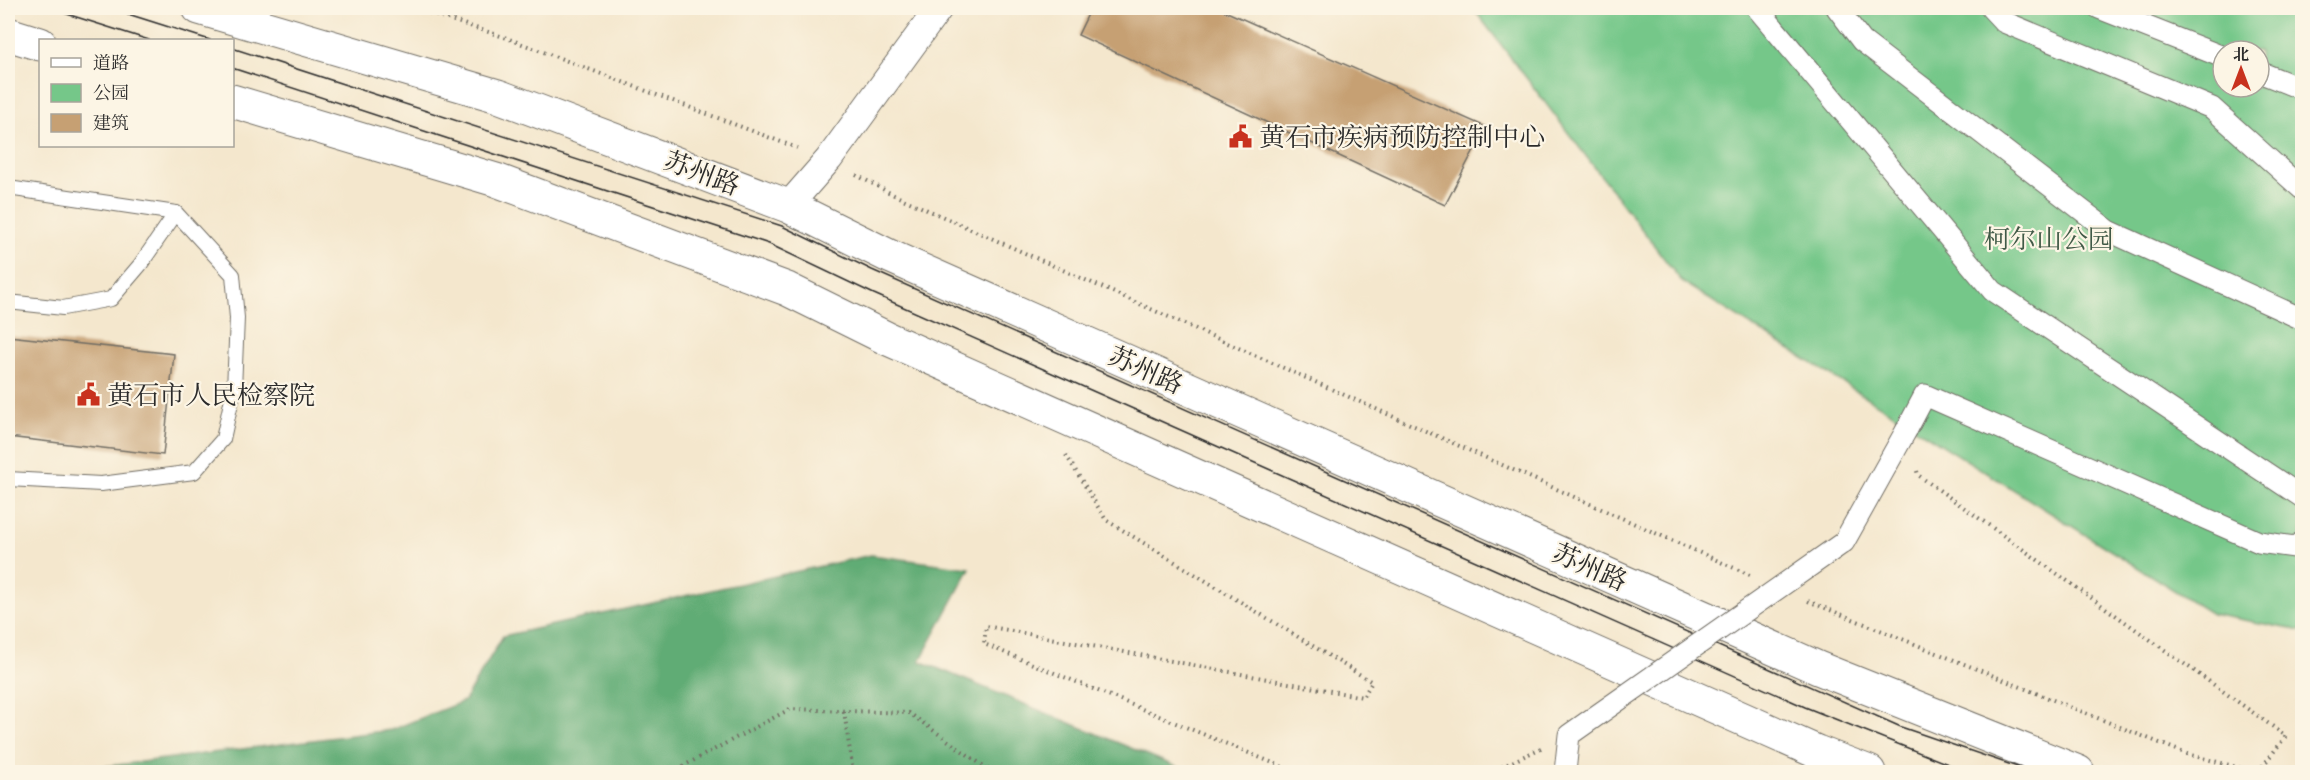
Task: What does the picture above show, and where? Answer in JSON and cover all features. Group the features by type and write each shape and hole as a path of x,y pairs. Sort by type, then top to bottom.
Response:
{"main road":[{"name":"苏州路","path":"199,8 498,96 788,206 887,255 1807,663 2078,772"},
{"path":"8,34 39,44"},
{"path":"234,102 496,180 787,290 886,338 1806,747 1869,772"}],"street":[{"path":"788,206 829,159 939,8"},
{"path":"1757,8 1994,291 2302,497"},
{"path":"1837,8 1862,41 2109,231 2302,319"},
{"path":"1991,8 2004,22 2212,108 2302,189"},
{"path":"2099,8 2211,52"},
{"path":"2271,77 2302,89"},
{"path":"1564,772 1569,735 1844,542 1926,395 2259,542 2295,547 2302,542"}],"lane":[{"path":"8,188 176,213 234,275 237,318 234,389 223,439 194,472 101,484 8,479"},
{"path":"8,302 63,308 111,299 140,265 176,213"}],"path":[{"path":"413,8 504,37 829,159 894,195 1759,579"},
{"path":"1803,599 2187,754 2257,772 2286,736 1918,475 1907,429"},
{"path":"1064,452 1106,520 1372,682 1363,697 986,626 984,644 1295,772"},
{"path":"672,772 789,709 909,713 992,772"},
{"path":"844,711 853,772"},
{"path":"1491,772 1569,735"}],"green space":[{"name":"柯尔山公园","path":"1473,8 2302,8 2302,631 2212,614 1682,282"},
{"path":"871,555 970,568 920,661 1189,772 63,772 391,730 464,701 503,636"}],"building":[{"path":"1091,8 1218,8 1486,127 1445,205 1078,35"},
{"name":"黄石市人民检察院","path":"8,336 174,354 163,455 8,437"}],"tram line":[{"path":"48,8 146,39"},
{"path":"109,8 207,39"},
{"path":"234,49 782,226 872,270 1901,727 2032,772"},
{"path":"234,69 769,244 874,294 1805,707 1968,772"}],"place":[{"name":"黄石市疾病预防控制中心","path":"1241,137"},
{"name":"黄石市人民检察院","path":"89,395"}]}
